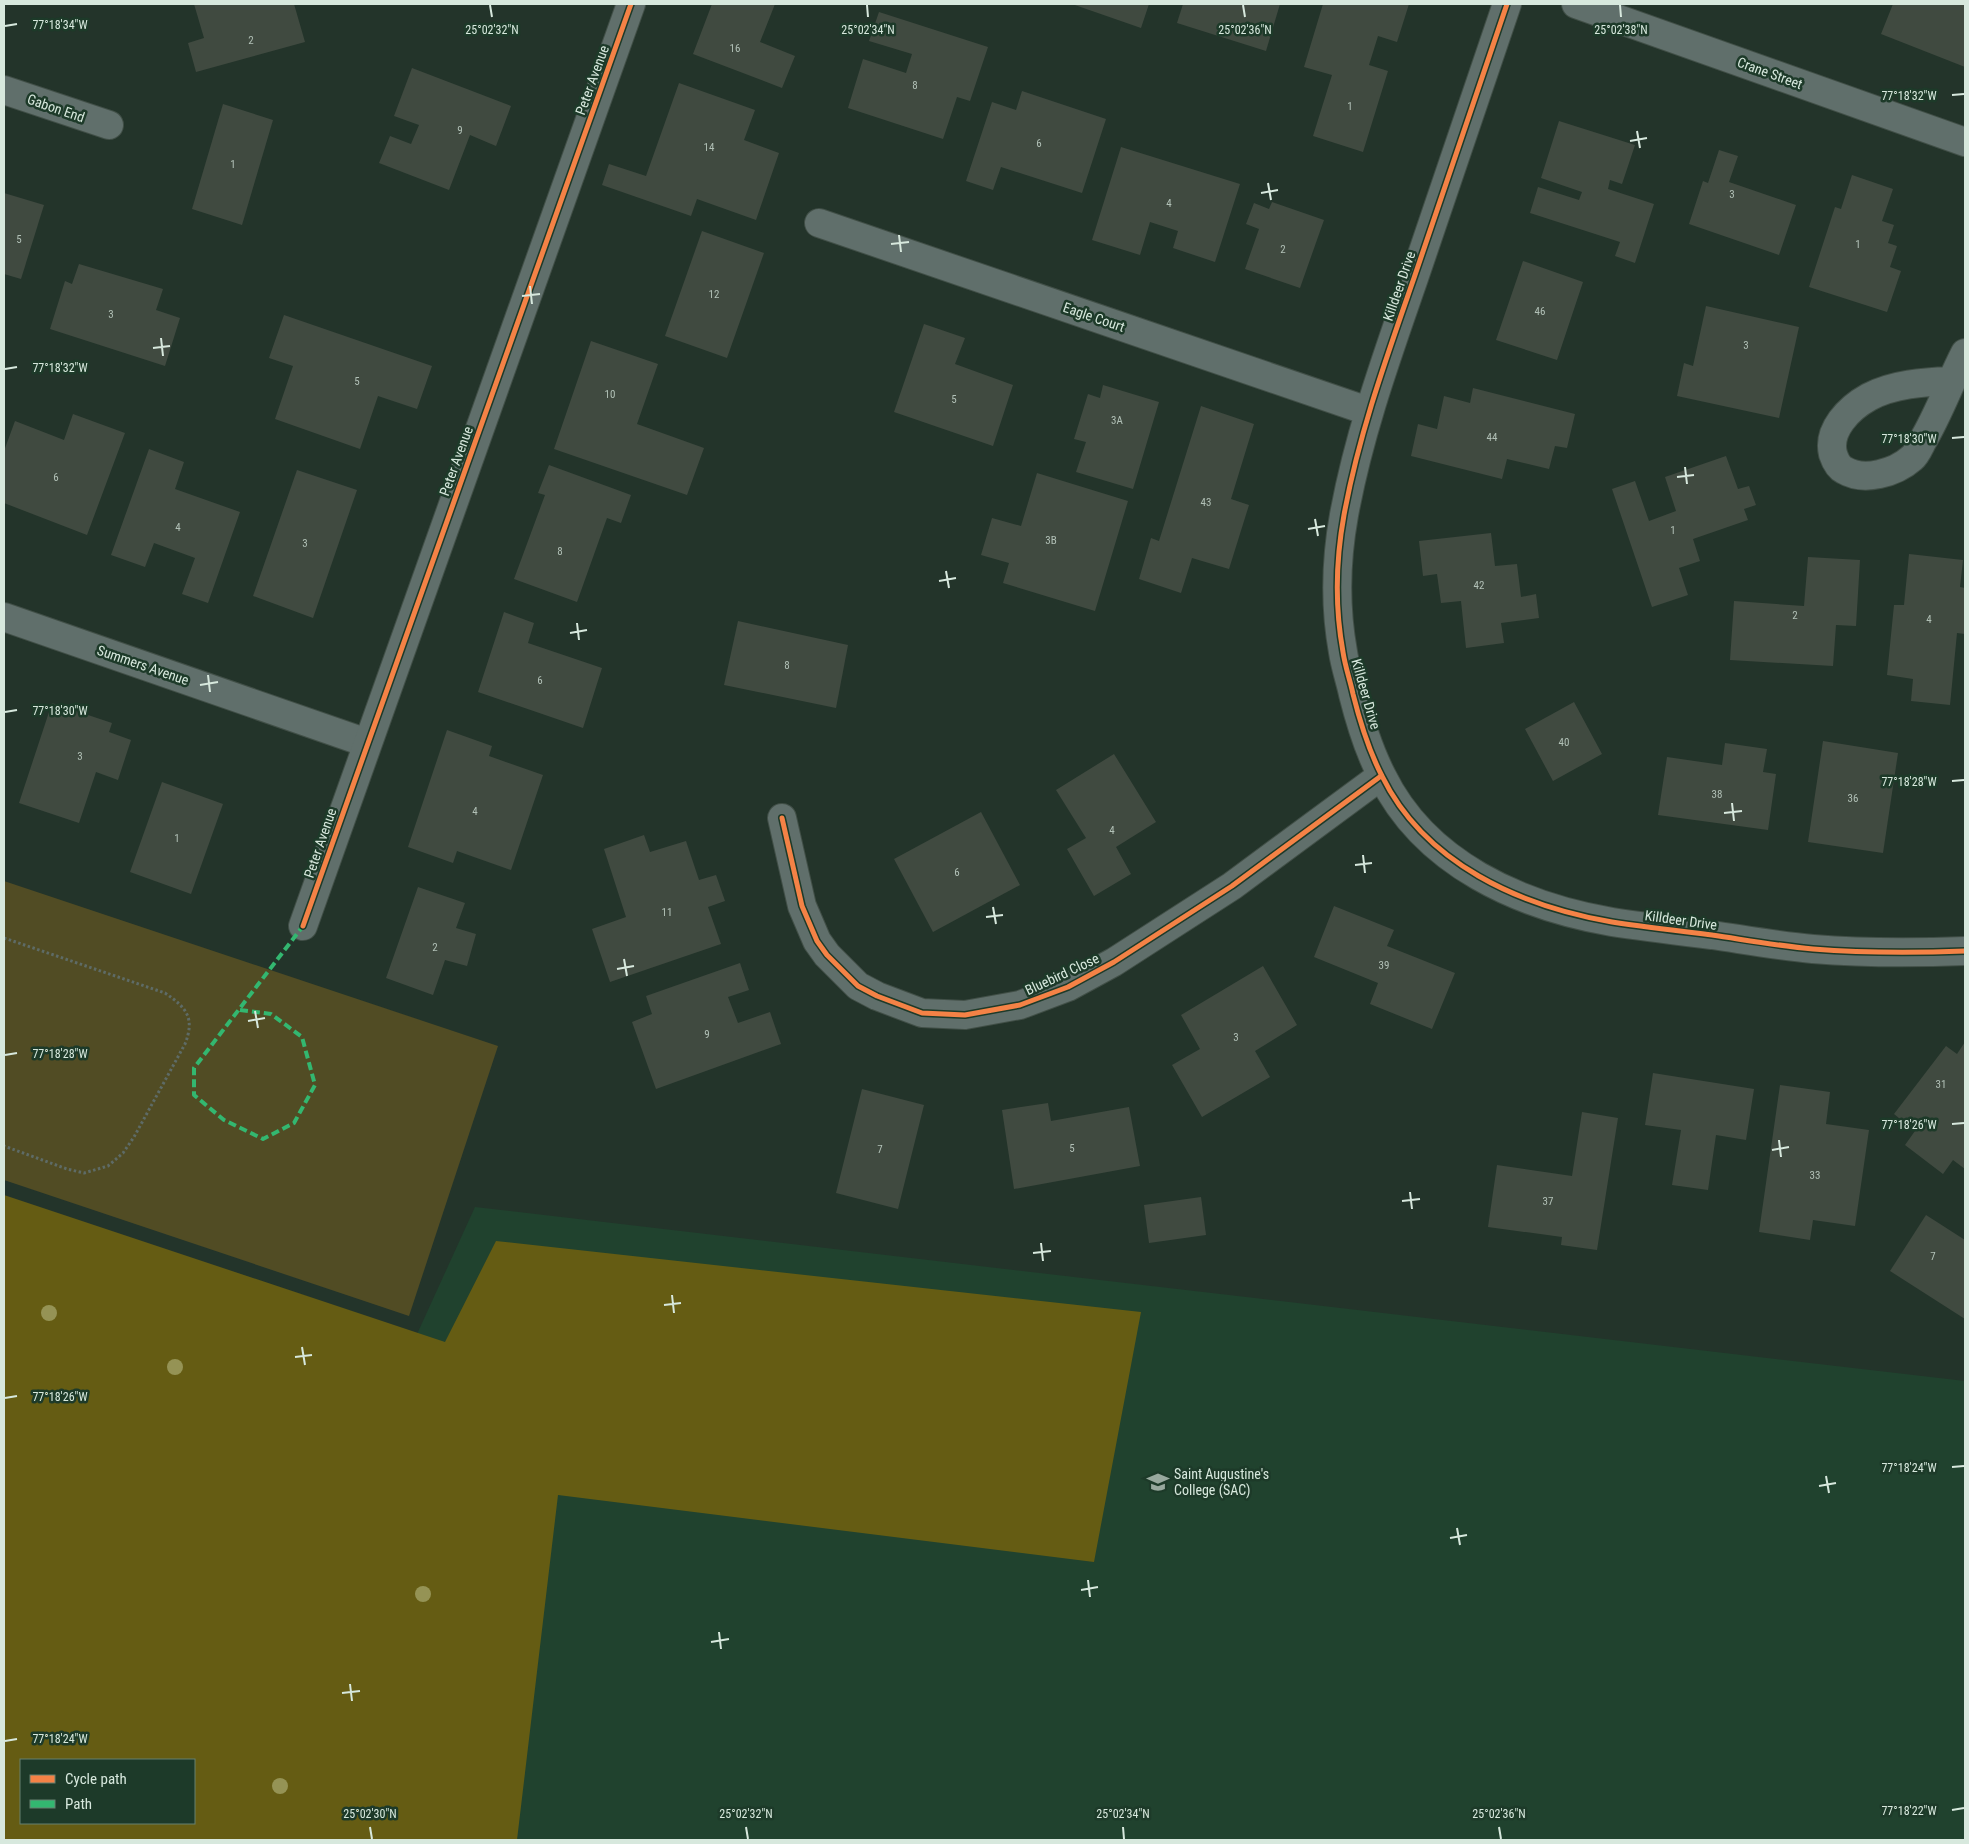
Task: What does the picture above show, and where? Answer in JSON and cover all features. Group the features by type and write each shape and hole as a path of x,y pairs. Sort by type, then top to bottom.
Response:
{"street":[{"name":"Peter Avenue","path":"303,926 631,4"},
{"name":"Killdeer Drive","path":"1507,4 1368,411 1344,518 1338,565 1339,609 1343,652 1358,715 1381,776 1397,803 1422,834 1444,855 1473,874 1498,887 1525,899 1572,914 1611,922 1811,948 1876,952 1965,951"},
{"name":"Crane Street","path":"1576,4 1965,142"},
{"name":"Gabon End","path":"4,90 108,125"},
{"name":"Eagle Court","path":"819,223 1368,411"},
{"path":"1951,381 1965,353"},
{"name":"Summers Avenue","path":"4,617 367,743"},
{"name":"Bluebird Close","path":"782,818 802,906 817,941 827,955 858,986 877,996 922,1013 965,1015 1020,1005 1068,987 1114,962 1232,886 1381,776"}],"path":[{"path":"4,938 165,993 178,1002 186,1011 190,1022 189,1034 185,1044 134,1137 123,1153 108,1166 84,1173 67,1169 4,1146"}],"shaded area":[{"path":"4,881 498,1046 409,1316 4,1180"},
{"path":"4,1195 445,1342 496,1241 1141,1312 1094,1562 558,1495 517,1840 4,1840"},
{"name":"Saint Augustine's College (SAC)","path":"475,1207 1965,1381 1965,1840 4,1840 4,1436 329,1527"}],"building":[{"path":"194,4 294,4 305,42 196,72 188,43 204,38"},
{"path":"712,4 775,4 760,42 795,56 782,88 693,54"},
{"path":"1072,4 1149,4 1141,28"},
{"path":"1183,4 1280,4 1266,51 1177,23"},
{"path":"1323,4 1409,4 1397,42 1378,36 1369,65 1388,71 1363,152 1313,136 1332,75 1304,67"},
{"path":"1893,4 1965,4 1965,67 1881,34"},
{"path":"879,12 988,47 970,101 957,97 943,139 848,108 863,59 906,73 912,54 869,41"},
{"path":"412,68 511,106 496,146 470,135 449,190 379,163 390,136 411,144 419,125 394,116"},
{"path":"679,83 755,110 744,140 779,153 756,220 697,199 691,216 602,185 609,164 646,176"},
{"path":"1022,91 1106,119 1082,193 1001,167 993,190 966,181 992,102 1016,110"},
{"path":"223,104 273,120 242,225 192,209"},
{"path":"1559,121 1635,145 1622,184 1610,180 1608,189 1654,204 1635,263 1615,256 1620,242 1530,213 1538,187 1579,200 1582,192 1541,178"},
{"path":"1121,147 1240,184 1215,262 1173,248 1178,231 1150,222 1140,255 1092,240"},
{"path":"1719,150 1738,156 1729,182 1796,205 1779,255 1689,224 1703,181 1708,183"},
{"path":"1852,175 1893,189 1882,221 1894,225 1888,243 1897,246 1890,267 1901,271 1887,312 1809,287 1835,207 1841,209"},
{"path":"4,193 44,205 21,279 4,274"},
{"path":"1272,202 1324,220 1300,288 1245,269 1259,229 1246,224 1254,203 1269,209"},
{"path":"702,231 764,253 727,358 665,336"},
{"path":"1523,261 1583,282 1557,360 1496,340"},
{"path":"79,264 163,289 156,310 180,318 165,366 50,329 65,281 72,284"},
{"path":"1706,306 1799,327 1779,418 1677,396 1684,363 1693,366"},
{"path":"284,315 432,366 417,409 378,396 360,449 275,419 293,366 269,358"},
{"path":"924,324 965,338 955,364 1013,385 993,446 894,412"},
{"path":"591,341 658,364 637,424 704,448 687,495 554,449"},
{"path":"1103,385 1159,402 1133,489 1076,472 1086,442 1074,439 1088,394 1100,398"},
{"path":"1473,388 1575,414 1567,448 1555,446 1549,469 1507,459 1502,479 1411,456 1418,424 1437,429 1444,396 1470,403"},
{"path":"1201,406 1254,424 1231,499 1249,505 1229,569 1192,558 1181,593 1139,579 1151,538 1159,541"},
{"path":"73,414 125,433 87,535 4,503 4,451 15,421 64,440"},
{"path":"149,449 184,462 175,489 240,512 208,603 182,594 195,558 154,543 145,567 111,555"},
{"path":"1726,456 1738,489 1749,486 1756,505 1744,509 1748,520 1693,539 1700,561 1679,568 1688,595 1652,607 1612,489 1635,481 1649,521 1676,511 1665,477"},
{"path":"549,465 631,495 621,523 607,518 577,602 514,579 545,495 538,493"},
{"path":"297,470 357,490 313,618 253,596"},
{"path":"1037,473 1128,501 1095,611 1003,583 1009,563 981,555 992,518 1021,526"},
{"path":"1491,533 1495,566 1517,564 1521,597 1536,594 1539,618 1501,623 1504,643 1466,648 1461,601 1441,603 1437,574 1423,576 1419,541"},
{"path":"1909,554 1963,560 1960,587 1965,588 1965,634 1957,633 1950,705 1911,701 1913,679 1887,675 1894,605 1904,605"},
{"path":"1808,557 1860,560 1856,626 1836,625 1833,666 1730,660 1734,601 1804,606"},
{"path":"504,612 534,623 528,643 602,668 583,728 478,692"},
{"path":"738,621 848,645 836,708 724,685"},
{"path":"1574,702 1602,754 1553,781 1525,729"},
{"path":"52,703 112,723 109,732 131,740 118,780 96,772 79,823 19,803"},
{"path":"447,730 492,746 489,756 543,775 511,870 457,851 453,863 408,847"},
{"path":"1823,741 1898,753 1883,853 1808,842"},
{"path":"1725,743 1767,749 1763,772 1776,774 1768,830 1658,815 1667,757 1722,765"},
{"path":"1114,754 1156,822 1116,847 1131,874 1094,896 1067,849 1086,838 1056,790"},
{"path":"162,782 223,804 191,894 130,872"},
{"path":"981,812 1020,885 933,932 894,859"},
{"path":"644,835 650,852 686,841 699,880 716,875 725,901 708,907 721,944 610,982 592,929 626,917 604,849"},
{"path":"418,887 465,903 456,928 476,934 467,966 445,960 433,995 386,978"},
{"path":"1334,906 1394,930 1387,946 1455,973 1432,1029 1370,1004 1378,983 1314,957"},
{"path":"740,963 749,990 728,997 738,1023 770,1012 781,1044 656,1089 632,1022 652,1014 646,996"},
{"path":"1263,966 1297,1025 1255,1051 1270,1077 1202,1117 1172,1065 1200,1049 1181,1015"},
{"path":"1965,1042 1965,1169 1953,1160 1943,1174 1905,1145 1915,1131 1894,1114 1946,1046 1957,1054"},
{"path":"1653,1073 1754,1089 1746,1140 1716,1135 1708,1190 1672,1185 1681,1130 1645,1125"},
{"path":"1780,1085 1830,1092 1826,1124 1869,1130 1855,1226 1813,1220 1810,1240 1759,1232"},
{"path":"862,1089 924,1105 898,1209 836,1193"},
{"path":"1048,1103 1051,1121 1129,1107 1140,1166 1014,1189 1002,1110"},
{"path":"1582,1112 1618,1118 1597,1250 1561,1245 1562,1237 1488,1227 1497,1165 1572,1176"},
{"path":"1201,1197 1206,1235 1149,1243 1144,1205"},
{"path":"1926,1215 1965,1240 1965,1319 1890,1271"}],"marked path":[{"path":"240,1010 271,1014 302,1037 315,1085 294,1123 263,1139 224,1120 194,1095 194,1068 303,926"}],"cycle path":[{"path":"303,926 631,4"},
{"path":"1507,4 1375,395 1357,454 1344,515 1339,549 1338,601 1340,635 1359,715 1377,766 1400,807 1423,834 1449,857 1479,876 1510,892 1543,905 1577,915 1612,922 1800,948 1870,952 1965,951"},
{"path":"782,818 802,906 817,941 827,955 858,986 877,996 922,1013 965,1015 1020,1005 1068,987 1114,962 1232,886 1381,776"}],"place":[{"name":"Saint Augustine's College (SAC)","path":"1158,1482"}]}
